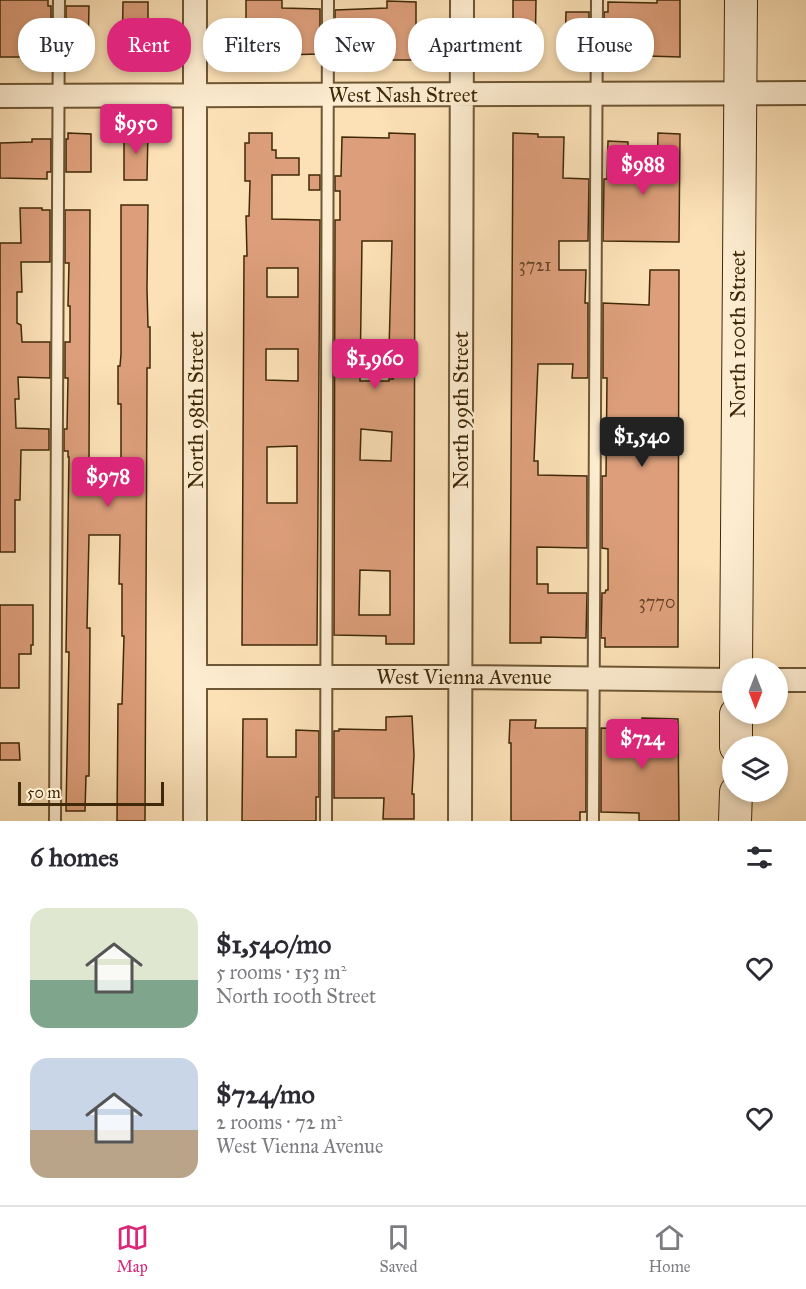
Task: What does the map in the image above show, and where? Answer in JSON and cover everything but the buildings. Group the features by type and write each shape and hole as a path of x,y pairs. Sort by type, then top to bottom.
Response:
{"street":[{"name":"North 98th Street","path":"195,0 195,821"},
{"name":"North 99th Street","path":"460,821 462,0"},
{"name":"North 100th Street","path":"736,658 741,0"},
{"name":"West Nash Street","path":"0,96 806,93"},
{"name":"West Vienna Avenue","path":"196,676 461,676 722,680"},
{"path":"788,680 806,680"},
{"path":"735,821 736,802"}],"lane":[{"path":"55,821 58,0"},
{"path":"326,821 328,0"},
{"path":"593,821 597,0"}]}
